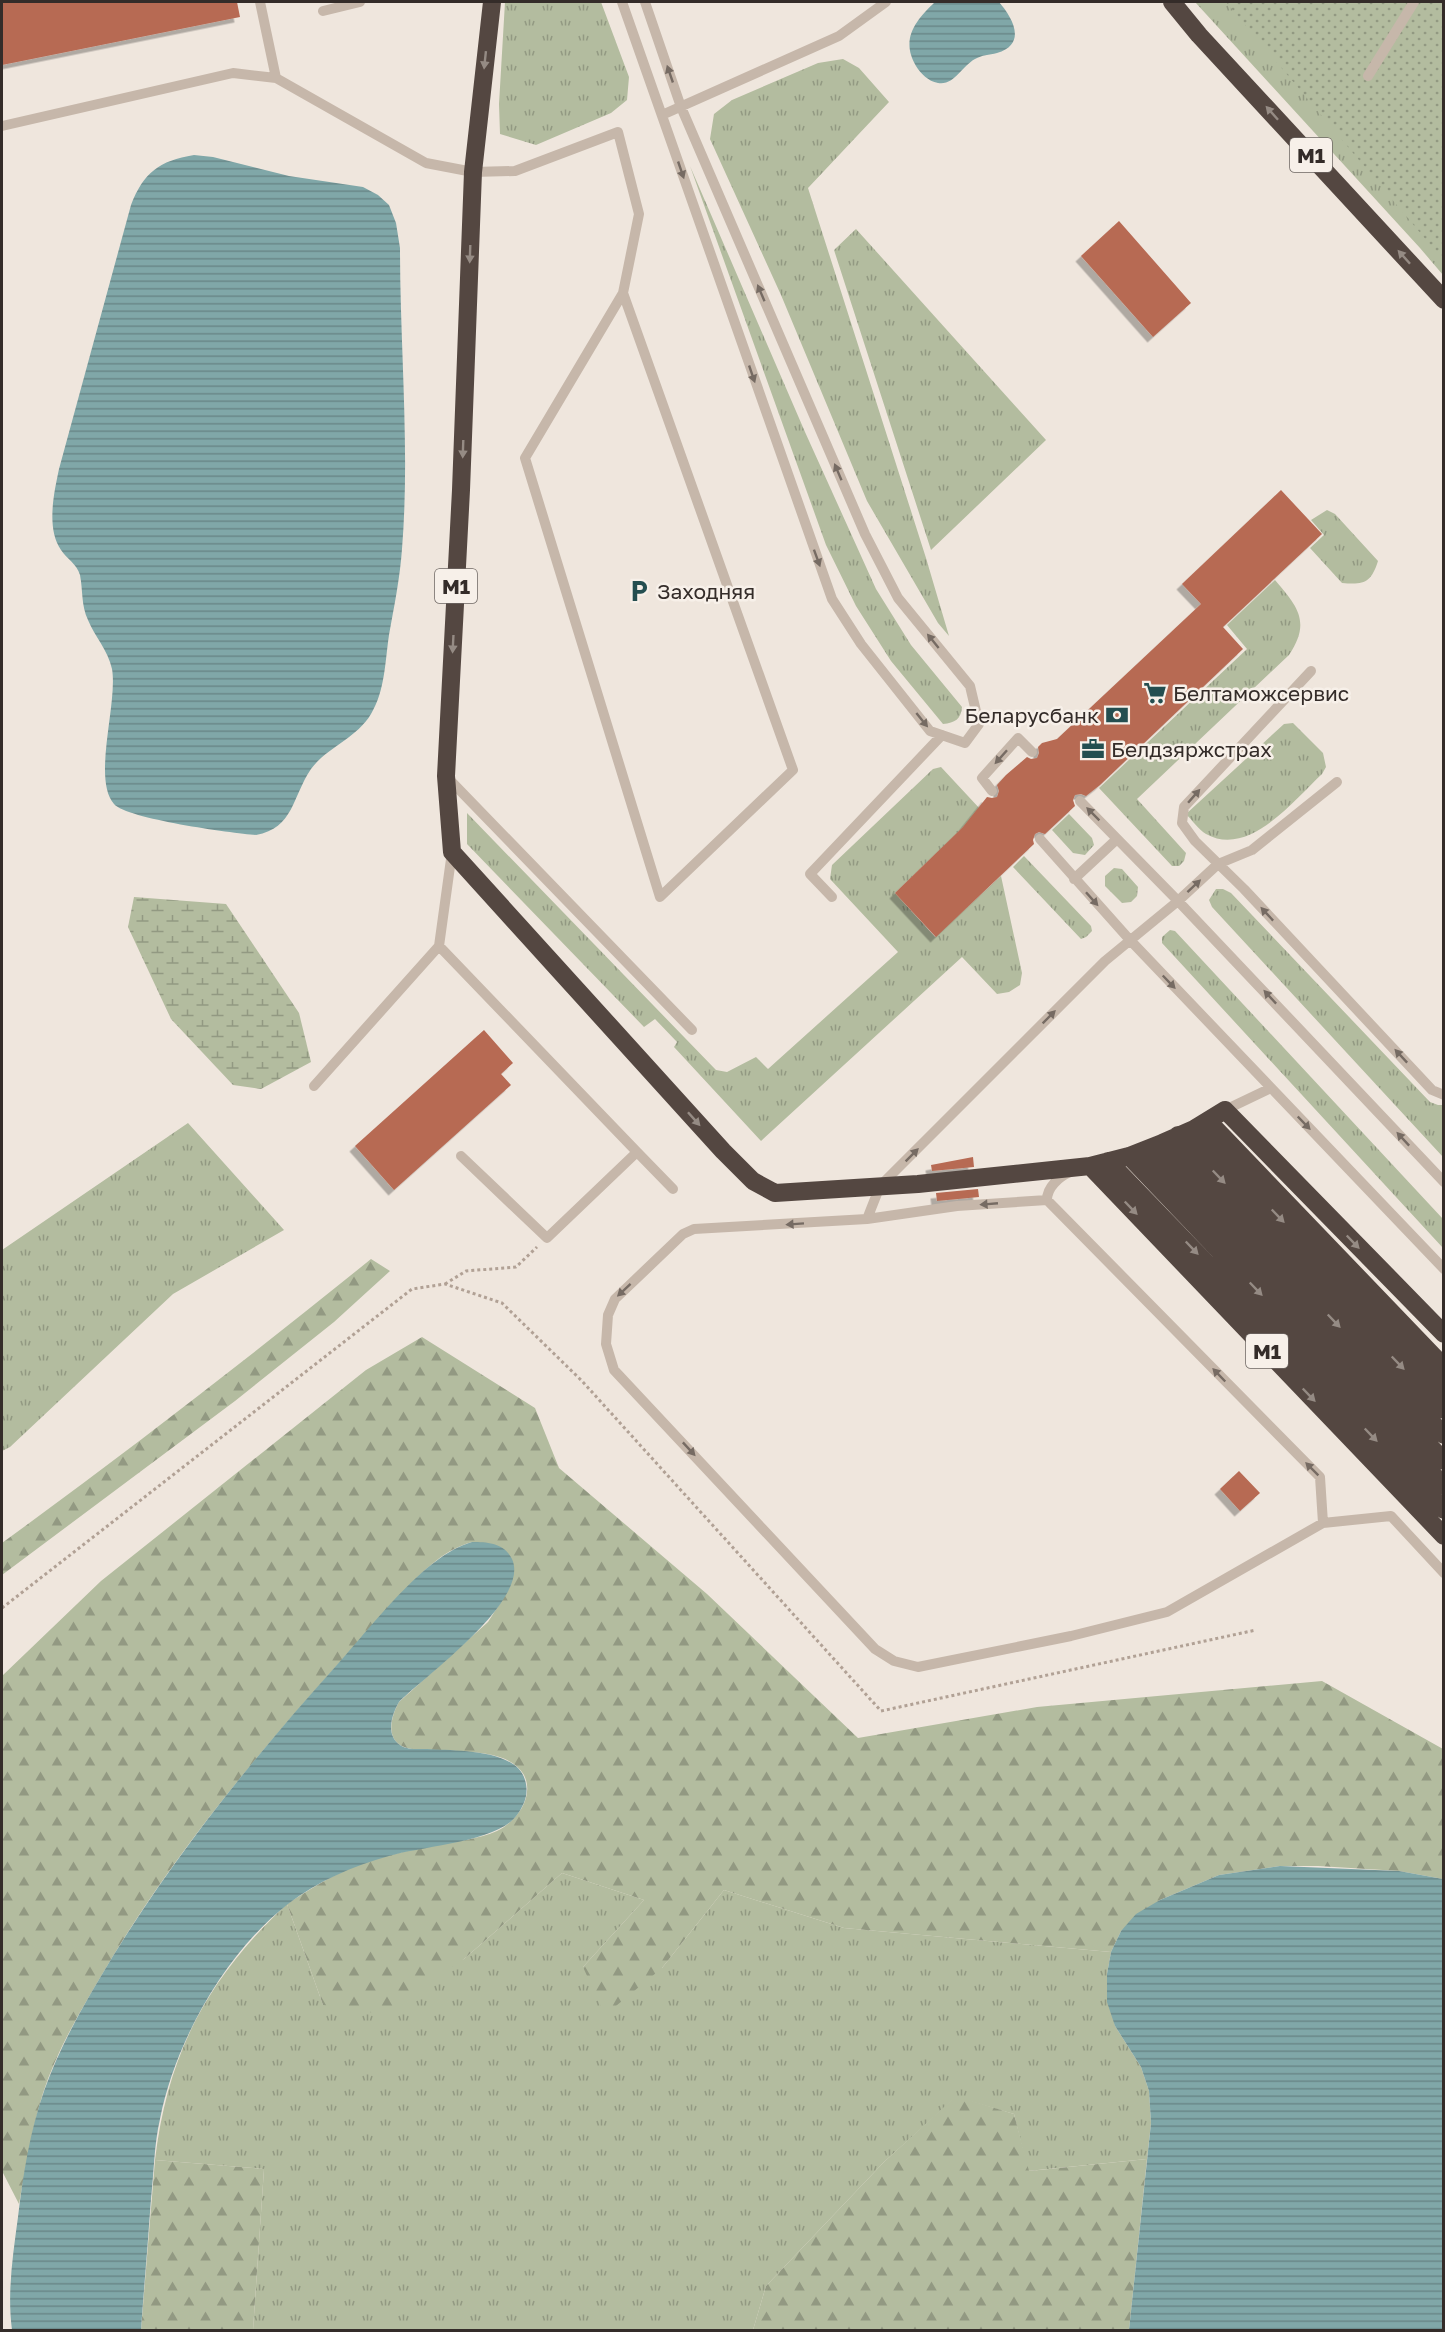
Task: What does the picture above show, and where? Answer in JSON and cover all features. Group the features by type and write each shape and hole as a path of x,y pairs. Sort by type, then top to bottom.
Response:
{"highway":[{"name":"М1","path":"452,852 446,776 461,490 473,172 492,2"},
{"name":"М1","path":"1172,2 1199,35 1443,300"},
{"path":"452,852 723,1151 753,1181 775,1193 880,1186 1093,1165 1169,1139 1225,1110 1443,1334"},
{"name":"М1","path":"1169,1139 1443,1461"},
{"name":"М1","path":"1169,1139 1443,1486"},
{"path":"1169,1139 1443,1367"},
{"path":"1169,1139 1443,1387"},
{"path":"1169,1139 1443,1410"},
{"path":"1169,1139 1443,1435"},
{"name":"М1","path":"1093,1165 1443,1510"},
{"name":"М1","path":"1093,1165 1443,1536"}],"lane":[{"path":"260,2 276,78"},
{"path":"322,11 360,2"},
{"path":"622,2 832,599 861,644 930,730 965,743 979,724 970,686 898,598 865,534 681,107 645,2"},
{"path":"662,114 839,36 886,2"},
{"path":"1368,75 1414,2"},
{"path":"2,126 233,73 276,78 426,163 473,172 515,171 618,132 639,214 623,293 525,458 660,897 793,770 623,293"},
{"path":"1311,671 1184,807 1182,823 1195,842 1432,1090 1443,1095"},
{"path":"832,897 810,874 942,735"},
{"path":"992,790 982,778 1018,738 1032,752"},
{"path":"446,776 692,1030"},
{"path":"867,1219 880,1186 1105,960 1178,901 1218,864 1252,850 1337,782"},
{"path":"1080,801 1178,901 1443,1182"},
{"path":"1040,839 1129,939 1443,1269"},
{"path":"1074,879 1117,839"},
{"path":"314,1086 439,946 452,852"},
{"path":"439,946 673,1189"},
{"path":"1225,1110 1271,1088"},
{"path":"461,1156 547,1238 637,1152"},
{"path":"1047,1200 1051,1188 1061,1176 1093,1165"},
{"path":"1323,1523 1320,1477 1047,1200 957,1206 867,1219 694,1228 683,1234 615,1299 608,1315 606,1344 614,1370 875,1649 894,1661 918,1667 1071,1636 1167,1612 1323,1523 1391,1516 1443,1573"}],"path":[{"path":"2,1608 412,1289 445,1284 466,1271 516,1267 547,1238"},
{"path":"445,1284 502,1303 567,1366 881,1711 1256,1630"}],"green space":[{"path":"505,2 601,2 629,77 627,100 611,113 536,145 500,134 499,104"},
{"path":"1195,2 1443,2 1443,275 1420,248"},
{"path":"1226,2 1443,2 1443,260"},
{"path":"843,59 859,68 889,102 808,188 949,636 938,623 867,501 781,295 710,139 714,114 732,100 818,63"},
{"path":"690,166 876,589 911,645 962,707 959,717 951,723 943,724 891,661 856,606 826,545"},
{"path":"856,229 1046,440 931,550 834,250"},
{"path":"1327,510 1335,514 1378,561 1373,574 1366,581 1356,584 1342,583 1310,548 1324,535 1311,520"},
{"path":"1275,580 1290,598 1299,615 1299,633 1289,655 1137,799 1186,853 1184,861 1179,866 1172,866 1099,788 1247,649 1227,625"},
{"path":"1293,723 1323,753 1326,767 1322,774 1284,811 1254,833 1238,839 1222,839 1203,832 1186,814 1284,724"},
{"path":"941,767 981,810 895,893 935,937 1001,876 1022,973 1020,985 1009,992 997,994 962,957 761,1141 674,1047 677,1042 655,1019 644,1027 467,844 467,813 716,1070 727,1072 756,1057 768,1069 898,952 830,879 832,865 933,769"},
{"path":"1069,814 1092,838 1094,845 1085,855 1073,853 1052,830"},
{"path":"1024,856 1091,926 1092,931 1086,937 1081,939 1013,867"},
{"path":"1114,868 1122,869 1138,887 1137,896 1131,902 1122,903 1105,886 1105,876"},
{"path":"1216,889 1223,889 1231,893 1430,1102 1443,1105 1443,1157 1212,907 1209,900"},
{"path":"134,897 226,904 299,1013 311,1062 261,1089 233,1085 171,1019 128,927"},
{"path":"1170,930 1175,931 1443,1219 1443,1248 1162,943 1162,937"},
{"path":"188,1123 284,1230 173,1294 10,1447 2,1451 2,1250"},
{"path":"371,1259 390,1271 334,1322 235,1401 2,1575 2,1543 188,1404"},
{"path":"422,1337 535,1408 559,1468 707,1594 858,1738 1037,1707 1322,1681 1443,1749 1443,1879 1399,1871 1318,1866 1280,1866 1219,1875 1160,1900 1121,1931 1111,1952 844,1928 724,1890 662,1968 605,2015 583,1967 644,1900 562,1873 464,1959 382,2014 323,2005 287,1904 328,1879 365,1862 439,1844 476,1838 497,1831 511,1822 525,1800 527,1783 524,1775 515,1765 502,1758 470,1752 407,1748 400,1745 392,1734 392,1721 399,1702 488,1622 509,1589 472,1542 450,1551 420,1574 356,1644 245,1772 144,1907 84,2006 65,2040 50,2075 36,2120 19,2204 2,2171 2,1676 101,1581 366,1370"},
{"path":"562,1873 644,1900 583,1967 662,1968 724,1890 844,1928 1111,1952 1107,1974 1115,2026 1141,2067 1149,2091 1151,2123 1147,2159 1028,2171 1014,2114 956,2097 884,2162 766,2286 753,2330 253,2330 264,2169 155,2160 170,2085 196,2019 214,1989 259,1932 287,1904 323,2005 464,1959"},
{"path":"956,2096 1014,2114 1029,2171 1147,2159 1129,2330 753,2330 766,2286 884,2162"},
{"path":"155,2160 264,2169 253,2330 141,2330"}],"water":[{"path":"935,2 999,2 1009,15 1015,37 1007,49 975,59 949,82 931,81 916,66 911,56 910,39 916,23"},
{"path":"194,155 213,157 289,176 363,187 378,195 389,205 396,223 400,248 405,437 404,512 400,571 382,686 376,705 365,723 311,769 285,818 278,826 256,835 158,820 123,810 114,804 108,792 105,777 112,701 112,669 108,656 86,614 79,571 56,541 52,521 53,499 59,469 131,205 141,184 154,170 171,161"},
{"path":"472,1542 495,1544 509,1554 512,1559 514,1576 506,1595 472,1636 399,1702 392,1718 391,1730 395,1741 406,1748 482,1753 510,1762 519,1770 527,1789 520,1811 507,1824 477,1837 403,1852 362,1864 336,1875 299,1896 265,1924 224,1973 206,2001 190,2030 167,2090 155,2149 141,2330 12,2330 10,2288 22,2185 31,2137 51,2073 66,2039 94,1988 164,1879 218,1806 276,1735 381,1614 417,1577 435,1562"},
{"path":"1280,1866 1399,1871 1443,1879 1443,2330 1129,2330 1151,2123 1149,2091 1141,2067 1115,2026 1107,2002 1107,1974 1111,1952 1121,1931 1136,1914 1160,1900 1219,1875"}],"building":[{"path":"2,2 237,2 240,17 2,65"},
{"path":"1119,221 1191,303 1153,337 1081,256"},
{"path":"1281,490 1322,534 1223,627 1243,649 1100,785 1086,796 1075,795 1073,800 1075,806 1045,834 1039,832 1035,834 1034,844 936,937 895,893 963,827 987,797 997,797 999,791 997,785 1006,775 1027,757 1037,758 1038,747 1042,743 1057,739 1201,604 1182,584"},
{"path":"484,1030 513,1063 501,1074 511,1085 394,1190 355,1146"},
{"path":"973,1157 974,1167 932,1171 931,1165"},
{"path":"978,1189 979,1197 937,1201 936,1193"},
{"path":"1239,1471 1260,1493 1240,1511 1220,1489"}],"place":[{"name":"Заходняя","path":"639,591"},
{"name":"Белтаможсервис","path":"1155,693"},
{"name":"Беларусбанк","path":"1117,715"},
{"name":"Белдзяржстрах","path":"1093,749"}]}
